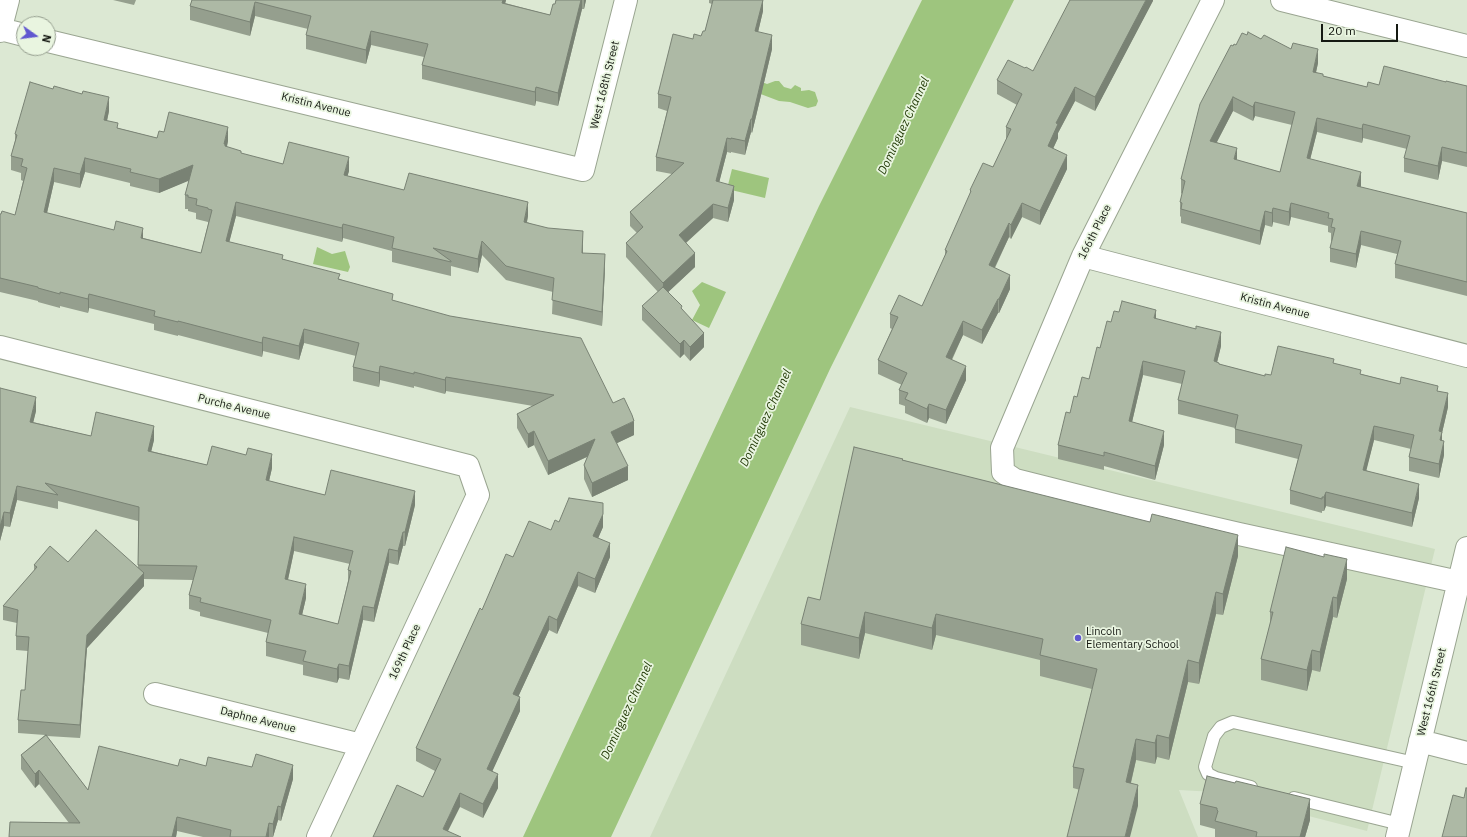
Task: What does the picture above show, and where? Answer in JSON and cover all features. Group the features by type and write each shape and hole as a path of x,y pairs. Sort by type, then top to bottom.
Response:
{"street":[{"path":"8,0 0,29 16,33"},
{"name":"West 168th Street","path":"583,170 626,0"},
{"name":"166th Place","path":"1213,0 1082,256 1002,448 1003,472 1016,480 1122,507 1459,582"},
{"path":"1282,0 1467,46"},
{"name":"Kristin Avenue","path":"56,43 583,170"},
{"name":"Kristin Avenue","path":"1082,256 1467,356"},
{"name":"Purche Avenue","path":"0,348 468,466"},
{"name":"169th Place","path":"318,837 478,495 468,466"},
{"name":"West 166th Street","path":"1398,831 1467,548"},
{"name":"Daphne Avenue","path":"155,694 361,745"},
{"path":"1420,741 1467,753"}],"lane":[{"path":"1260,789 1216,778 1208,774 1205,767 1214,736 1221,727 1233,722 1415,762"},
{"path":"1283,795 1398,831"}],"shaded area":[{"name":"Lincoln Elementary School","path":"850,407 1435,549 1367,831 1215,792 1179,790 1198,837 650,837"}],"water":[{"name":"Dominguez Channel","path":"922,0 1014,0 830,369 611,837 523,837 819,206"},
{"path":"779,81 784,87 791,89 795,85 801,88 801,91 809,90 815,92 818,101 816,106 808,108 790,102 779,101 758,93 762,82 767,84"},
{"path":"732,169 769,178 765,198 727,189"},
{"path":"317,247 332,254 345,251 350,267 348,272 313,264"},
{"path":"702,282 726,292 709,328 692,320 700,305 692,291"}],"building":[{"path":"192,0 503,0 502,3 550,15 553,4 555,4 556,0 581,0 558,93 536,87 535,92 422,65 428,44 371,31 366,50 306,35 311,16 255,2 250,22 190,6"},
{"path":"713,0 763,0 755,31 772,35 752,119 745,141 727,138 716,181 734,186 728,208 713,204 679,235 695,253 663,283 626,243 643,227 630,212 684,163 656,157 671,97 658,94 673,34 693,39 694,34 701,36 703,31 705,31"},
{"path":"1070,0 1146,0 1095,97 1075,87 1056,123 1058,124 1048,146 1067,155 1040,211 1022,203 1011,225 1009,223 989,265 1010,275 982,330 963,321 946,357 966,366 946,410 929,404 927,409 905,399 908,393 899,390 907,373 878,360 898,317 890,314 899,295 922,306 947,251 945,250 983,163 993,167 1011,129 1006,127 1022,94 997,80 1008,60 1033,71"},
{"path":"1248,32 1261,39 1264,35 1291,49 1293,43 1318,49 1313,72 1367,87 1368,82 1379,85 1384,66 1467,86 1467,153 1442,147 1438,166 1404,158 1410,136 1363,124 1362,129 1317,118 1307,158 1361,172 1357,186 1467,213 1467,282 1395,264 1401,241 1361,231 1356,254 1330,248 1335,228 1331,227 1333,219 1328,218 1329,213 1291,203 1289,212 1273,208 1272,213 1265,211 1260,231 1181,209 1182,203 1180,202 1185,181 1181,179 1200,104 1231,45 1236,45 1242,33 1247,35","holes":["1233,97 1253,107 1255,102 1295,112 1280,172 1234,159 1237,148 1210,141"]},
{"path":"30,82 53,89 54,86 82,94 83,91 109,97 104,120 118,123 117,128 157,138 159,131 164,132 169,112 228,127 224,144 225,146 241,151 241,153 283,164 289,142 349,157 344,175 404,190 409,173 528,202 524,222 548,228 583,231 582,253 605,254 602,312 552,300 554,278 506,266 482,241 478,259 433,248 451,262 392,248 394,237 343,224 342,228 236,202 226,241 283,255 282,259 340,274 338,279 393,294 392,300 450,316 581,338 613,403 624,398 632,415 634,421 611,432 628,466 592,483 584,465 595,439 548,461 534,431 528,434 517,414 554,395 446,377 445,380 414,372 414,374 380,366 379,373 353,367 359,343 304,329 299,346 263,337 262,343 154,316 155,311 89,294 88,299 60,292 60,294 0,278 0,214 2,211 15,215 27,168 21,166 23,159 11,156 17,135 15,134","holes":["85,158 131,169 130,172 159,179 193,165 185,195 197,199 196,205 212,210 201,253 141,238 143,228 116,221 114,230 44,212 54,168 80,174"]},
{"path":"663,287 682,306 681,308 704,333 690,347 684,340 680,344 642,306"},
{"path":"1122,301 1156,310 1154,318 1196,329 1196,326 1221,332 1214,361 1219,364 1265,376 1265,374 1271,375 1278,346 1334,359 1333,363 1361,370 1360,374 1400,384 1401,377 1438,386 1437,391 1448,393 1439,431 1442,432 1440,440 1444,441 1439,464 1409,457 1414,435 1374,426 1363,470 1419,484 1412,513 1326,492 1322,499 1290,490 1302,445 1235,429 1238,415 1178,400 1185,371 1143,361 1129,421 1164,431 1155,466 1104,452 1104,456 1058,445 1066,412 1070,413 1074,396 1077,397 1082,377 1089,379 1097,347 1100,348 1107,321 1111,322 1114,311 1119,312"},
{"path":"0,388 36,397 30,422 91,436 96,412 154,426 148,451 207,465 212,446 246,455 248,448 272,454 266,480 325,495 331,470 415,491 405,532 403,532 398,551 389,549 374,608 363,606 349,666 339,664 337,669 303,661 306,651 266,642 271,620 200,602 201,598 189,595 197,566 138,565 139,507 45,483 58,495 17,486 10,513 4,512 0,527","holes":["294,537 353,551 348,570 351,571 338,624 299,614 306,584 285,579"]},
{"path":"854,447 1150,522 1152,514 1238,535 1223,594 1216,592 1199,663 1188,660 1169,738 1157,735 1155,743 1136,739 1126,782 1138,785 1125,837 1067,837 1084,769 1073,767 1097,669 1040,655 1043,639 936,614 932,628 865,612 859,638 801,624 808,597 820,600"},
{"path":"569,498 603,503 603,514 593,536 610,543 595,579 578,572 557,620 549,616 513,694 520,697 487,769 498,774 483,804 460,793 443,829 461,837 373,837 397,785 423,797 441,759 416,748 480,608 482,610 506,554 513,557 529,521 551,530 555,520 559,522"},
{"path":"96,530 144,573 87,635 80,725 18,720 21,690 25,690 29,637 16,636 18,610 3,606 37,567 34,565 50,546 68,562"},
{"path":"1286,547 1324,557 1324,554 1347,559 1337,598 1333,597 1320,652 1312,650 1307,670 1261,659 1273,612 1270,612"},
{"path":"46,735 88,790 99,746 178,766 180,759 206,766 208,757 252,767 256,754 293,765 281,807 278,806 273,824 269,823 266,837 230,837 231,830 177,817 172,837 9,837 10,822 80,823 39,770 35,774 21,755"},
{"path":"1207,776 1235,783 1236,781 1310,799 1300,837 1256,837 1257,832 1215,821 1218,811 1217,808 1200,804"},
{"path":"1466,788 1467,837 1442,837 1453,795 1464,798"}],"place":[{"name":"Lincoln Elementary School","path":"1078,638"}]}
